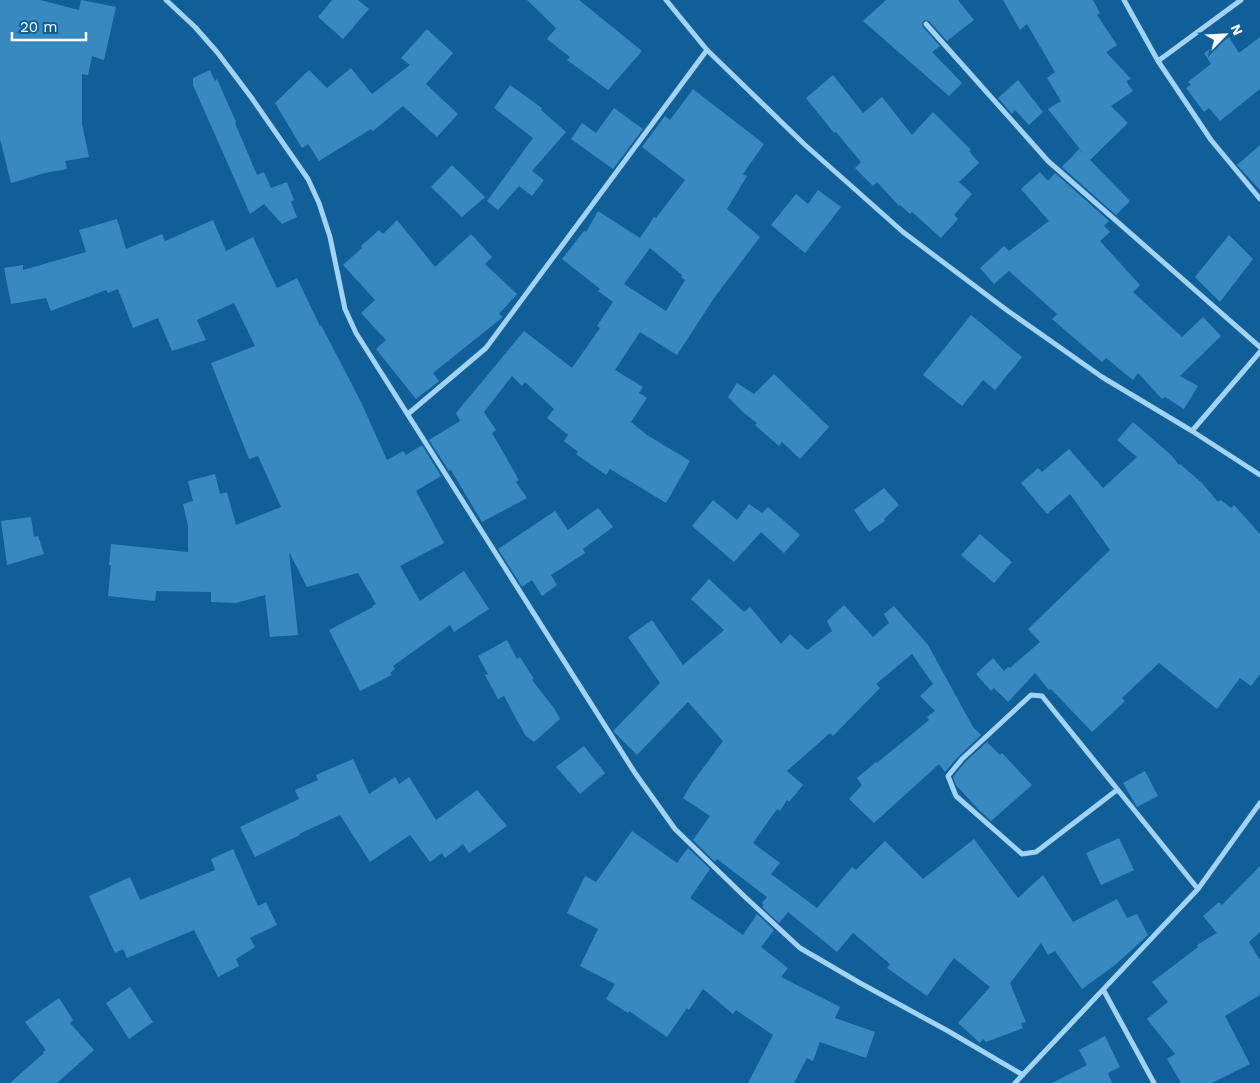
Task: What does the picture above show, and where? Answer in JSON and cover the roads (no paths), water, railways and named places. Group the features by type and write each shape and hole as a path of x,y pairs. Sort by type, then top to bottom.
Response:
{"street":[{"path":"166,0 195,27 217,52 308,178 320,203 330,237 345,309 356,333 635,773 675,829 800,948 1022,1075"},
{"path":"666,0 707,50 804,144 902,232 1008,311 1102,377 1192,431 1260,475"},
{"path":"1124,0 1158,61 1211,140 1260,199"},
{"path":"1158,61 1241,0"},
{"path":"926,24 1048,160 1260,347"},
{"path":"408,414 486,348 707,50"},
{"path":"1192,431 1260,352"},
{"path":"1117,790 1036,852 1022,854 956,796 948,776 962,759 1031,695 1042,696 1198,889"},
{"path":"1016,1083 1198,889 1260,803"},
{"path":"1104,990 1154,1083"}]}
